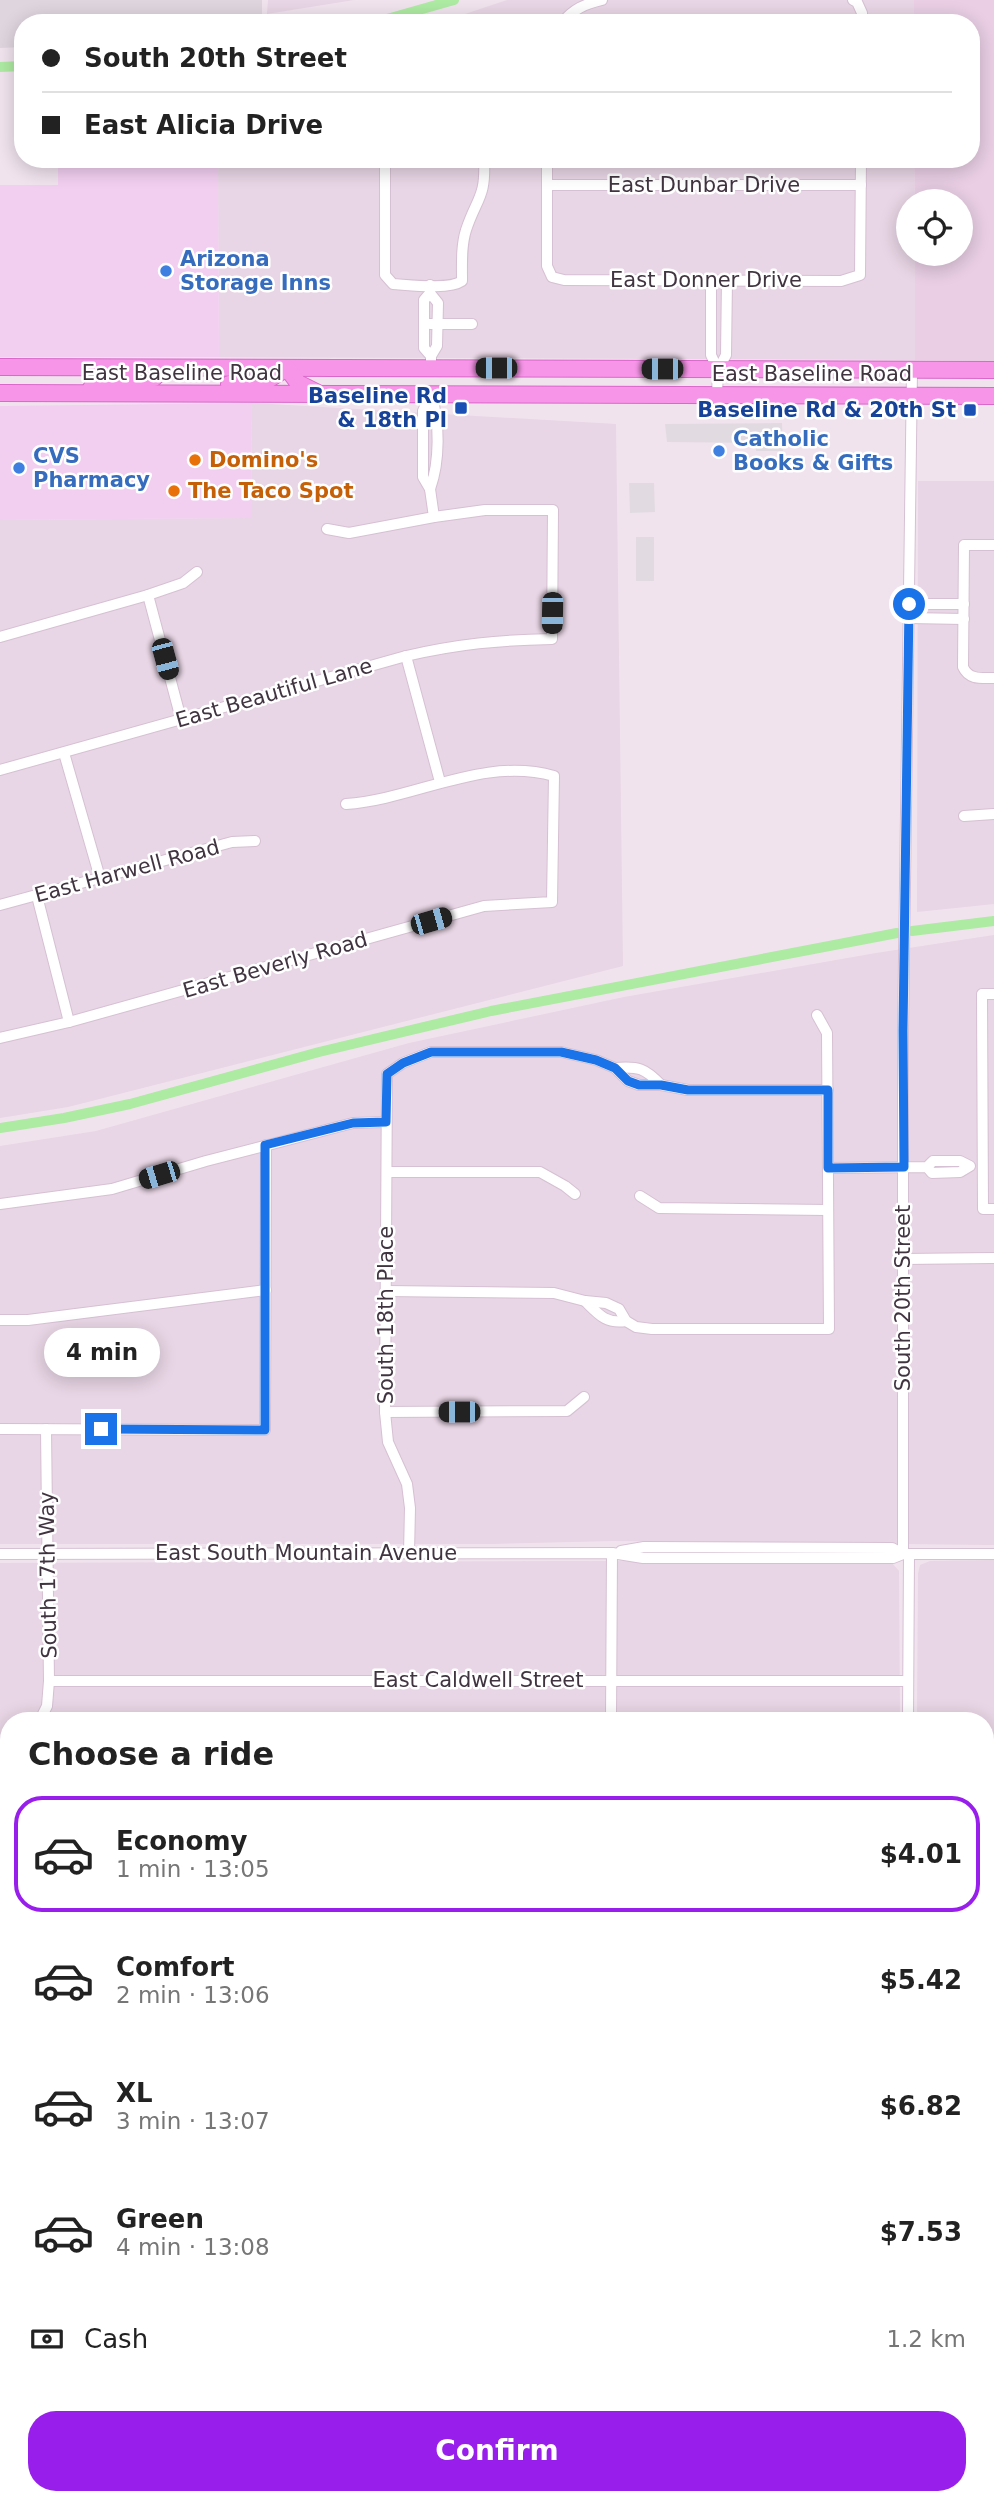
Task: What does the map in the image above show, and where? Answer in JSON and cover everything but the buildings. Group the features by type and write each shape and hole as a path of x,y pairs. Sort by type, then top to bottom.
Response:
{"main road":[{"name":"East Baseline Road","path":"0,367 286,368 431,362 718,370 994,370"},
{"path":"431,362 431,394"},
{"path":"75,393 103,383 154,378 161,368"},
{"path":"197,394 221,384 268,380 286,368 298,383 320,394"},
{"name":"East Baseline Road","path":"0,393 990,394"}],"street":[{"path":"571,14 583,5 602,0"},
{"path":"385,168 384,275 393,284 430,289 456,285 462,281 463,244 466,229 485,184 484,168"},
{"path":"547,168 547,185"},
{"path":"861,185 862,168"},
{"name":"East Dunbar Drive","path":"547,185 861,185"},
{"name":"East Donner Drive","path":"547,185 547,266 552,277 564,280 841,281 860,275 861,185"},
{"path":"712,280 712,355 718,370 718,395"},
{"path":"718,370 726,355 727,280"},
{"path":"430,289 424,300 424,348 431,362"},
{"path":"430,289 438,303 438,346 431,362"},
{"path":"712,321 727,321"},
{"path":"424,324 472,324"},
{"name":"South 20th Street","path":"908,1712 904,1167 912,370"},
{"path":"327,530 349,533 435,517 430,489 423,477 423,411 431,394"},
{"path":"430,489 435,474 436,449 436,410 431,394"},
{"path":"423,448 436,449"},
{"name":"East Beautiful Lane","path":"0,770 452,645 552,639 553,510 485,510 435,517"},
{"path":"994,545 964,545 963,667 967,674 975,678 994,678"},
{"path":"0,637 148,595 183,583 197,572"},
{"path":"148,595 181,719"},
{"path":"909,604 964,604"},
{"path":"909,618 964,618"},
{"path":"346,804 367,803 440,782 406,656"},
{"path":"64,753 100,878"},
{"name":"East Beverly Road","path":"0,1038 69,1022 484,906 552,902 554,776 539,771 506,771 440,782"},
{"path":"964,816 994,814"},
{"name":"East Harwell Road","path":"0,905 232,842 255,841"},
{"path":"37,896 69,1022"},
{"path":"994,994 982,994 988,1064 982,1140 976,1166 982,1209 994,1209"},
{"path":"386,1291 554,1293 585,1301 599,1315 614,1323 626,1321 636,1327 652,1329 829,1329 827,1033 817,1015"},
{"name":"South 18th Place","path":"409,1553 410,1507 407,1484 388,1442 385,1412 387,1074 403,1063 431,1052 561,1052 596,1060 615,1068 628,1081 639,1085 661,1085 688,1090 828,1090"},
{"path":"0,1204 112,1189 353,1123 386,1122"},
{"path":"982,1140 994,1140"},
{"path":"0,1429 265,1430 265,1145"},
{"path":"828,1168 926,1167 932,1172 960,1172 976,1166"},
{"path":"387,1171 540,1172 575,1194"},
{"path":"640,1196 659,1208 828,1210"},
{"path":"904,1259 994,1258"},
{"path":"0,1320 29,1320 266,1290"},
{"path":"385,1412 567,1411 584,1397"},
{"name":"South 17th Way","path":"44,1712 49,1681 46,1429"},
{"name":"East South Mountain Avenue","path":"0,1554 611,1553 644,1547 892,1548 906,1555 994,1555"},
{"path":"611,1553 611,1712"},
{"name":"East Caldwell Street","path":"49,1681 908,1681"}],"shaded area":[{"path":"0,0 262,0 262,14 14,14 14,47 0,48"},
{"path":"268,0 354,0 267,14"},
{"path":"507,0 914,0 914,14 465,14"},
{"path":"914,0 994,0 994,361 915,360 915,266 973,266 973,189 915,189 914,168 980,168 980,14 914,14"},
{"path":"58,168 218,168 219,357 0,357 0,185 58,185"},
{"path":"218,168 914,168 915,189 896,189 896,266 915,266 915,360 219,357"},
{"path":"252,403 616,424 623,966 68,1107 0,1118 0,520 251,518"},
{"path":"252,403 251,518 0,520 0,406"},
{"path":"782,423 783,451 756,451 756,443 667,442 665,424"},
{"path":"918,481 994,481 994,904 917,912"},
{"path":"629,483 654,483 655,512 630,513"},
{"path":"636,537 654,537 654,581 636,581"},
{"path":"994,935 994,1545 614,1541 492,1544 0,1544 0,1146 96,1131 409,1043 624,997"},
{"path":"994,1560 994,1712 917,1712 918,1574 920,1565 930,1561"},
{"path":"891,1562 899,1571 900,1712 0,1712 0,1563"}],"waterway":[{"path":"405,14 454,0"},
{"path":"0,67 14,66"},
{"path":"912,931 994,921"},
{"path":"0,1128 130,1104 319,1052 491,1011 897,933"}],"place":[{"name":"Arizona Storage Inns","path":"166,271"},
{"name":"Baseline Rd & 18th Pl","path":"461,408"},
{"name":"Baseline Rd & 20th St","path":"970,410"},
{"name":"Catholic Books & Gifts","path":"719,451"},
{"name":"Domino's","path":"195,460"},
{"name":"CVS Pharmacy","path":"19,468"},
{"name":"The Taco Spot","path":"174,491"}],"route":[{"path":"101,1429 265,1430 265,1145 353,1123 386,1122 387,1074 403,1063 431,1052 561,1052 596,1060 615,1068 628,1081 639,1085 661,1085 674,1089 828,1090 828,1168 904,1167 903,1031 909,604"}]}
